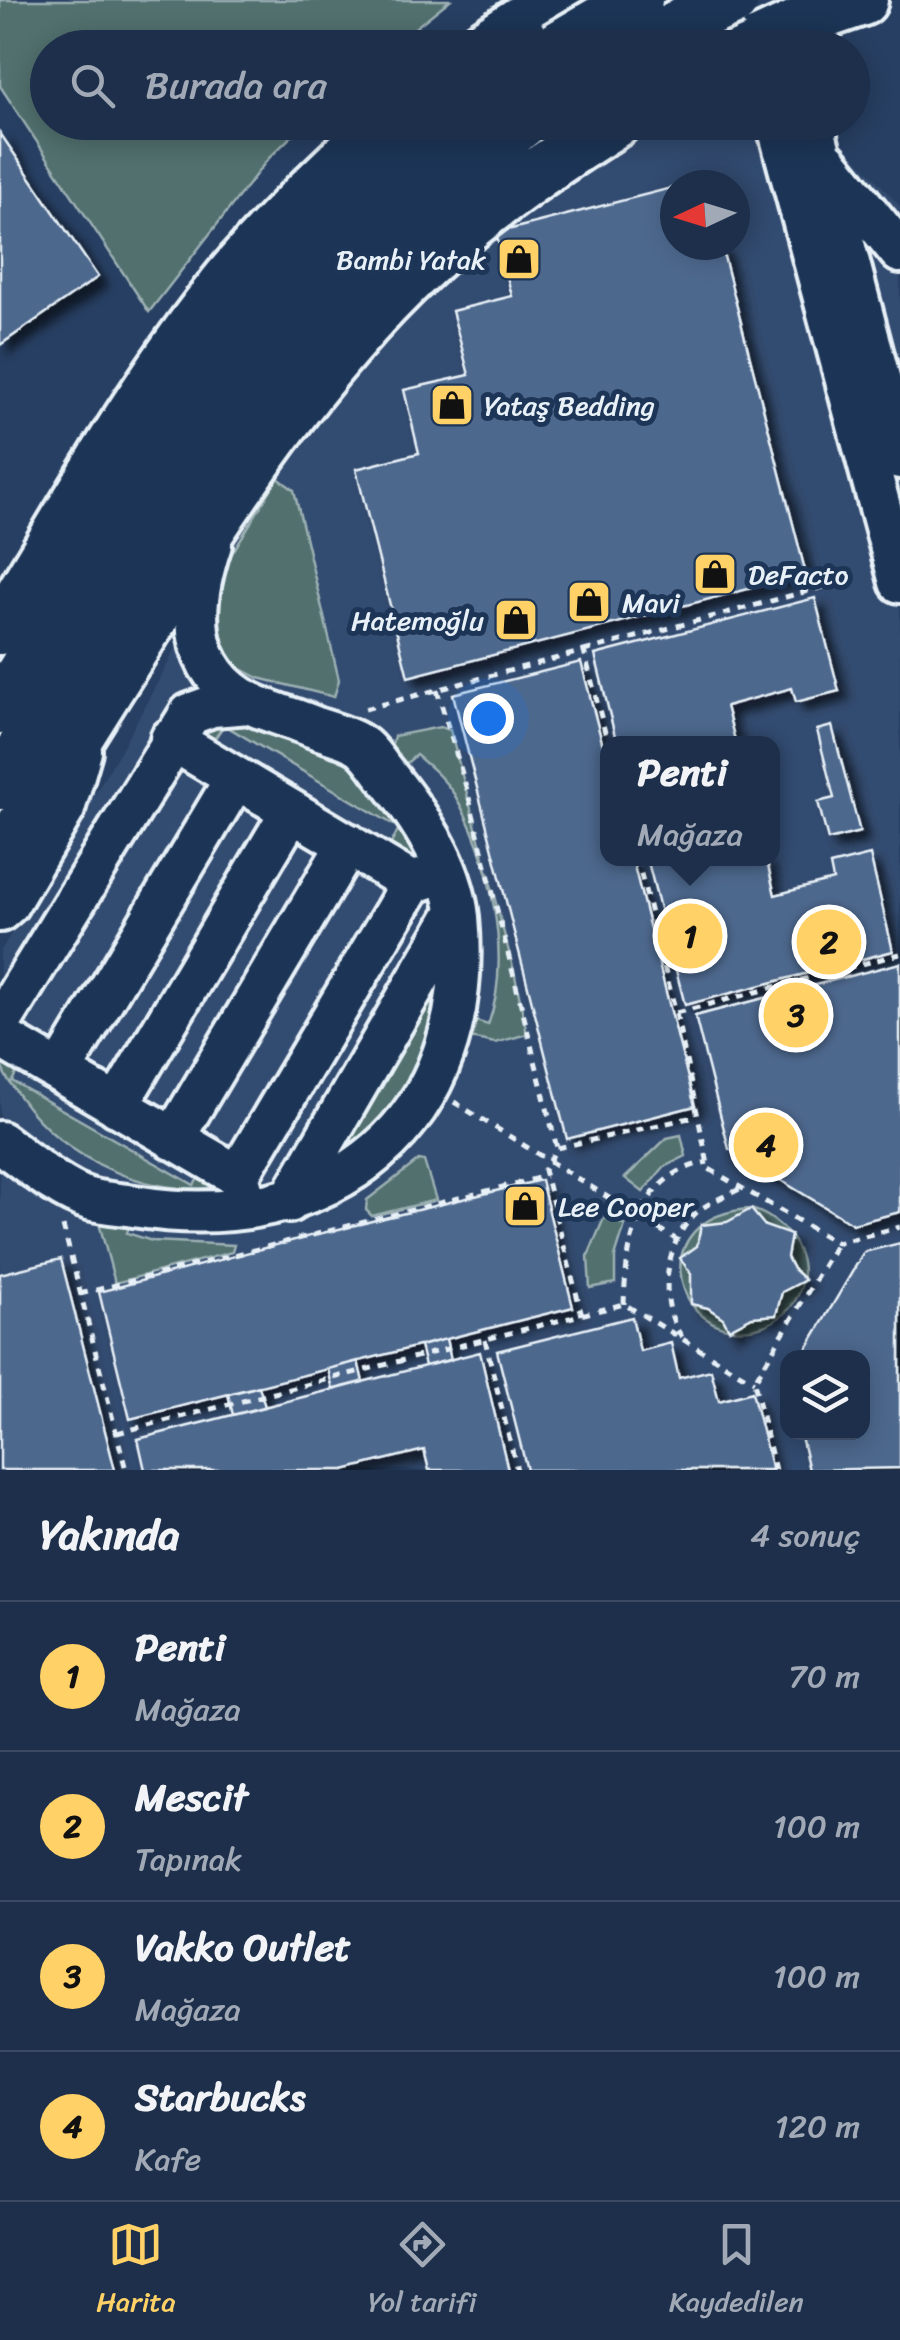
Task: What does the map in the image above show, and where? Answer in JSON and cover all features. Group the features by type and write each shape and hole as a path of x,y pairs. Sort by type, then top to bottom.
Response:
{"main road":[{"path":"508,30 554,0"},
{"path":"567,0 598,6 625,30"},
{"path":"586,30 637,0"},
{"path":"694,0 718,30"},
{"path":"670,30 734,0"},
{"path":"792,30 831,15"},
{"path":"0,629 156,380 230,279 316,185 365,140"},
{"path":"0,784 149,465 216,366 296,266 388,175 430,140"},
{"path":"0,861 41,700 250,393 334,286 416,208 500,140"},
{"path":"41,700 223,507 281,423 355,335 440,250 523,180 586,140"}],"lane":[{"path":"782,140 900,582"},
{"path":"816,140 900,458"},
{"path":"817,140 900,252"},
{"path":"0,1142 86,1198 183,1213 243,1193 429,877 429,836 363,746 249,703 219,681 204,655 194,622 198,584 223,507"},
{"path":"0,911 8,904 64,809 41,700"},
{"path":"0,1024 171,739 190,714 212,706 249,703"},
{"path":"0,1037 173,1139 243,1193 288,1202 330,1184 362,1163 395,1133 429,1086 442,1062 454,1021 461,973 457,912 429,877 348,844 171,739"},
{"path":"60,1072 236,778"},
{"path":"117,1106 291,812"},
{"path":"173,1139 348,844"},
{"path":"288,1202 457,912"},
{"path":"0,1116 39,1170"}],"path":[{"path":"358,710 842,582"},
{"path":"584,650 606,736"},
{"path":"437,690 557,1148"},
{"path":"638,866 676,1013 709,1170 836,1243"},
{"path":"503,931 514,928"},
{"path":"676,1013 900,954"},
{"path":"429,1086 677,1240"},
{"path":"582,1315 544,1170 549,1160 557,1148 698,1116"},
{"path":"624,1304 628,1250 649,1196 688,1165 708,1162"},
{"path":"80,1294 546,1176"},
{"path":"683,1339 675,1328 668,1285 677,1240 701,1209 742,1188"},
{"path":"60,1212 126,1470"},
{"path":"775,1470 754,1382 836,1243 900,1226"},
{"path":"117,1434 624,1304 754,1382"},
{"path":"484,1340 517,1470"}],"shaded area":[{"path":"609,140 841,140 900,206 900,1470 0,1470 0,952 122,748 279,458 355,359 577,156"}],"green space":[{"path":"0,0 450,0 412,30 30,30 30,132 0,86"},
{"path":"36,140 288,140 268,159 149,312"},
{"path":"278,478 294,490 339,680 334,697 259,678 238,667 221,647 212,605 215,581"},
{"path":"235,716 319,748 358,769 390,800 418,856 409,861 390,846 399,828 224,725 213,741 197,731"},
{"path":"440,727 450,730 527,1034 495,1043 465,1037 470,1019 488,1025 498,969 494,907 478,846 446,783 416,755 402,767 391,748 394,736"},
{"path":"446,944 443,1008 399,1106 372,1136 311,1175"},
{"path":"0,1055 23,1061 12,1081 194,1185 206,1166 230,1187 169,1187 112,1170 85,1157 38,1119 6,1077"},
{"path":"681,1135 686,1156 664,1167 643,1192 625,1178 667,1138"},
{"path":"419,1160 424,1161 436,1200 372,1216 366,1210 367,1200"},
{"path":"751,1209 780,1225 790,1237 798,1250 803,1280 798,1295 778,1319 756,1328 728,1328 705,1318 689,1300 681,1277 682,1254 693,1233 716,1217"},
{"path":"132,1216 127,1233 152,1241 234,1245 232,1252 115,1283 98,1219"},
{"path":"604,1218 625,1225 615,1257 615,1283 590,1288 588,1256"}],"building":[{"path":"0,133 98,277 0,345"},
{"path":"660,191 660,260 725,260 806,574 408,677 356,469 419,453 404,390 469,375 452,311 512,296 496,233"},
{"path":"815,598 839,691 796,702 792,688 726,706 734,736 615,736 595,655"},
{"path":"581,662 600,736 600,866 634,866 695,1106 567,1139 453,694"},
{"path":"832,726 860,832 828,840 818,802 834,798 817,730"},
{"path":"870,855 893,951 685,1005 649,866 768,866 775,895 833,880 830,865"},
{"path":"900,963 900,1212 853,1224 729,1149 695,1016"},
{"path":"541,1180 573,1307 130,1419 99,1292"},
{"path":"751,1209 765,1226 791,1235 787,1257 805,1280 782,1292 776,1315 752,1317 729,1329 723,1318 708,1308 691,1304 691,1274 680,1258 697,1246 701,1225 727,1222"},
{"path":"900,1243 900,1468 809,1470 802,1440 870,1440 870,1350 806,1350 864,1252"},
{"path":"61,1259 115,1470 0,1470 0,1274"},
{"path":"632,1317 640,1351 671,1343 679,1378 711,1370 719,1401 752,1392 772,1470 527,1470 497,1351"},
{"path":"446,1339 451,1360 425,1366 420,1346"},
{"path":"480,1352 508,1470 429,1470 424,1450 344,1470 145,1470 138,1439"},
{"path":"358,1361 363,1382 333,1390 328,1369"},
{"path":"259,1386 265,1407 233,1415 228,1394"}],"place":[{"name":"Bambi Yatak","path":"519,259"},
{"name":"Yataş Bedding","path":"452,405"},
{"name":"DeFacto","path":"715,574"},
{"name":"Mavi","path":"589,602"},
{"name":"Hatemoğlu","path":"516,620"},
{"name":"Penti","path":"690,936"},
{"name":"Mescit","path":"829,942"},
{"name":"Vakko Outlet","path":"796,1015"},
{"name":"Starbucks","path":"766,1145"},
{"name":"Lee Cooper","path":"525,1206"}]}
